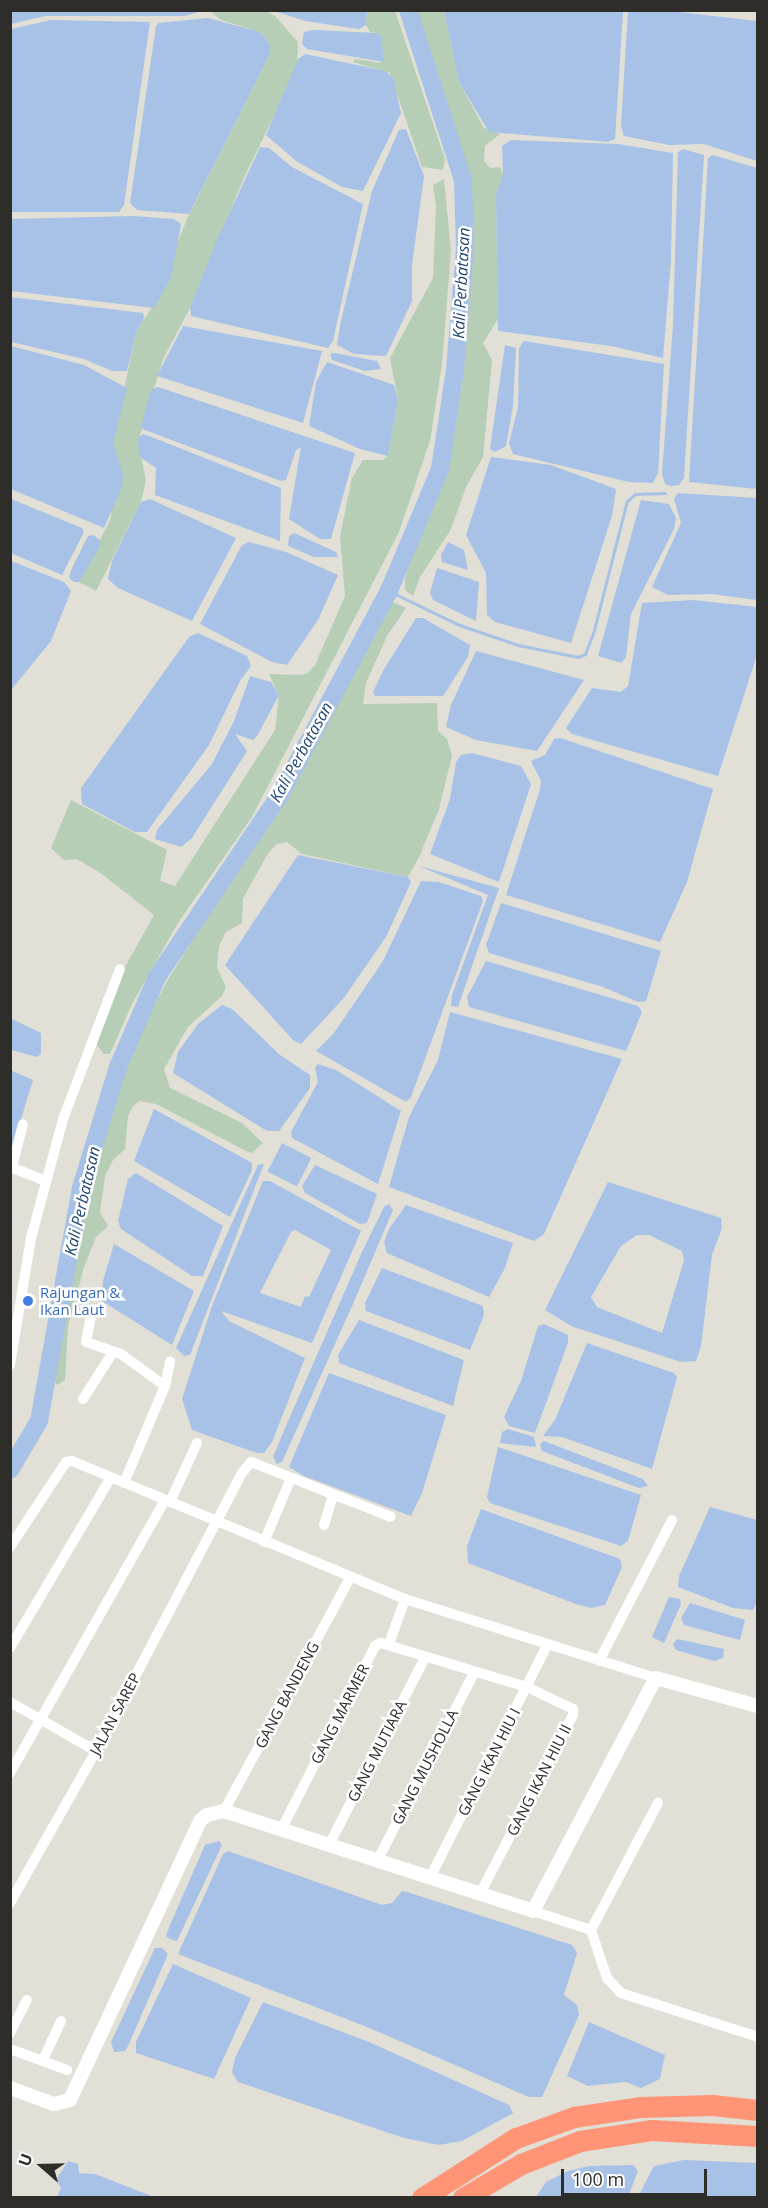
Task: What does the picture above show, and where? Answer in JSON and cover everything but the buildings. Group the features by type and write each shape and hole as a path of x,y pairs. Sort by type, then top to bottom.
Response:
{"highway":[{"path":"422,2198 516,2138 574,2117 641,2107 712,2104 758,2110"},
{"path":"464,2198 521,2164 580,2140 652,2130 758,2136"}],"street":[{"path":"10,1365 15,1298 63,1119 120,969"},
{"path":"23,1124 11,1167 46,1181"},
{"path":"91,1316 86,1342 113,1352 165,1386"},
{"path":"83,1399 113,1352"},
{"path":"125,1480 165,1386 170,1362"},
{"path":"10,1773 39,1719 174,1490 197,1443"},
{"path":"10,1547 66,1462 110,1479 125,1480 167,1502 266,1538 351,1578 405,1599 599,1661 758,1706"},
{"name":"JALAN SAREP","path":"10,1903 96,1751 218,1519 251,1462 291,1478"},
{"path":"266,1538 291,1478 391,1517"},
{"path":"10,1648 110,1479"},
{"path":"324,1525 333,1496"},
{"path":"599,1661 605,1644 672,1520"},
{"name":"GANG BANDENG","path":"224,1811 351,1578"},
{"path":"405,1599 390,1642 425,1657 527,1687"},
{"name":"GANG MARMER","path":"281,1830 375,1647 390,1642"},
{"name":"GANG IKAN HIU I","path":"430,1878 547,1645"},
{"name":"GANG MUTIARA","path":"329,1845 425,1657"},
{"name":"GANG MUSHOLLA","path":"377,1861 474,1673"},
{"path":"533,1911 656,1678"},
{"name":"GANG IKAN HIU II","path":"480,1894 573,1715 573,1709 527,1687"},
{"path":"10,1702 96,1751"},
{"path":"658,1803 591,1930 607,1978 621,1993 758,2037"},
{"path":"10,2088 54,2104 70,2100 200,1821 207,1815 224,1811 591,1930"},
{"path":"10,2033 27,2000"},
{"path":"43,2060 61,2021"},
{"path":"10,2049 67,2070"}],"green space":[{"path":"210,11 266,11 275,16 298,42 297,69 245,175 190,308 163,359 138,442 146,480 141,502 96,591 79,582 111,518 113,443 136,332 171,278 174,250 188,217 270,54 270,44 260,32 221,20"},
{"path":"367,11 395,11 445,159 443,170 422,167 390,73 353,62 355,59 381,63 376,33 370,32 366,25"},
{"path":"413,11 444,11 459,82 484,128 500,134 485,146 484,161 490,168 500,167 503,174 496,195 498,319 483,343 492,360 483,457 467,485 450,531 420,577 413,596 405,590 405,578 443,474 462,386 469,272 468,194 459,143 432,75"},
{"path":"444,179 451,251 442,364 430,441 399,532 252,817 178,923 132,1004 110,1054 104,1054 97,1045 98,1037 124,969 154,915 102,874 77,859 64,860 51,848 71,800 167,850 160,881 175,886 275,730 279,695 269,674 301,675 308,673 315,665 345,596 340,536 352,478 363,460 383,460 388,456 398,400 390,358 433,278 436,206 433,185"},
{"path":"393,602 406,608 387,636 366,683 363,704 437,703 438,731 447,739 452,756 439,809 419,857 408,877 302,854 287,842 277,844 268,853 243,899 242,923 226,932 219,946 217,968 226,987 222,996 188,1027 164,1069 170,1088 242,1123 263,1143 252,1153 156,1104 139,1101 133,1106 128,1116 125,1149 113,1160 105,1176 100,1212 108,1226 96,1237 84,1267 68,1326 65,1380 57,1385 51,1375 80,1207 89,1190 127,1057 167,981 294,778"}],"water":[{"path":"10,11 202,11 185,16 45,16 11,24"},
{"path":"274,11 367,11 366,25 359,29 305,21"},
{"path":"444,11 623,11 615,139 608,142 489,132 459,82"},
{"path":"628,11 670,11 757,21 757,161 704,144 669,145 624,136 621,126"},
{"path":"208,18 260,32 270,44 270,54 189,214 137,210 130,203 156,26 159,23"},
{"path":"51,20 150,22 124,205 119,212 11,212 11,29"},
{"path":"313,30 381,35 384,62 307,49 302,44 304,32"},
{"path":"305,54 385,71 393,77 401,113 363,191 342,187 296,161 266,135 298,59"},
{"path":"406,129 424,176 412,265 412,301 386,356 354,354 337,345 340,325 372,191 399,130"},
{"path":"511,140 618,144 673,153 671,260 663,358 611,346 498,331 496,195 503,174 502,146"},
{"path":"260,147 269,148 292,167 363,204 333,341 328,348 191,316 190,308 216,242"},
{"path":"683,149 704,155 684,478 679,485 671,486 665,484 662,473 673,325 678,152"},
{"path":"713,155 757,168 757,489 689,482 708,158"},
{"path":"133,216 174,219 181,224 171,278 154,308 11,291 11,219"},
{"path":"10,297 143,313 144,319 136,332 127,371 112,371 84,359 11,342"},
{"path":"183,326 322,351 303,423 157,376"},
{"path":"524,341 664,364 658,473 653,483 629,482 513,454 509,443 518,407 519,348"},
{"path":"505,345 516,348 513,406 506,446 495,452 490,449"},
{"path":"11,346 84,365 127,388 113,443 123,475 122,487 104,528 11,489"},
{"path":"330,354 377,361 381,369 365,371 332,360"},
{"path":"327,362 394,385 398,400 388,456 360,449 309,426 316,382"},
{"path":"158,387 355,453 331,539 320,539 289,519 301,447 296,450 286,480 281,481 145,430 141,428 148,400 152,389"},
{"path":"144,434 281,488 280,541 155,495 156,468 140,457 139,436"},
{"path":"491,457 551,465 616,489 612,516 571,643 495,622 487,615 486,573 466,535"},
{"path":"678,493 757,498 757,600 711,594 668,595 652,587 681,523 674,499"},
{"path":"11,499 82,528 84,532 62,575 11,553"},
{"path":"150,499 236,538 192,621 118,588 108,579 112,561 141,502"},
{"path":"641,500 669,504 676,518 674,529 631,614 626,657 621,663 598,656"},
{"path":"294,533 336,552 338,557 314,557 288,546 289,536"},
{"path":"93,535 100,540 100,546 79,582 74,582 69,578 71,570 88,536"},
{"path":"249,542 286,552 338,575 318,620 287,665 272,662 200,624 242,545"},
{"path":"448,542 464,550 468,570 442,562 441,555"},
{"path":"11,561 64,582 71,591 51,641 11,690"},
{"path":"437,568 479,582 476,621 433,600 430,593"},
{"path":"693,600 757,607 757,655 718,776 572,734 566,728 592,688 621,692 628,686 642,603"},
{"path":"416,618 423,618 470,645 468,657 443,696 375,696 373,692 384,669"},
{"path":"198,633 247,656 251,666 240,681 209,745 147,832 135,832 82,804 81,788 189,637"},
{"path":"476,651 584,680 537,751 476,740 446,727 451,705"},
{"path":"250,676 271,682 279,695 257,736 253,740 235,734 247,751 192,838 181,847 155,839 157,830 212,764 234,721"},
{"path":"560,738 713,789 687,882 660,942 506,895 540,789 541,781 531,761 545,755 554,739"},
{"path":"472,753 521,766 531,784 499,882 430,854 450,799 456,762 461,755"},
{"path":"298,855 408,877 411,882 386,937 343,999 301,1044 293,1040 225,965"},
{"path":"419,866 499,888 458,1007 451,1006 452,995 488,895"},
{"path":"421,881 439,882 481,896 483,901 411,1097 406,1102 316,1051 334,1033 383,961"},
{"path":"501,903 661,951 646,1001 638,1002 603,987 489,953 486,945"},
{"path":"486,961 638,1006 642,1012 626,1051 469,1007 467,997"},
{"path":"222,1005 232,1009 280,1055 310,1075 310,1088 279,1131 267,1131 173,1073 178,1052 198,1024"},
{"path":"450,1012 622,1059 544,1234 534,1241 389,1187 409,1117 438,1060"},
{"path":"10,1018 41,1033 41,1054 37,1057 11,1050"},
{"path":"318,1064 336,1070 401,1111 378,1184 292,1138 291,1132 318,1082 315,1068"},
{"path":"10,1070 33,1080 10,1155"},
{"path":"154,1109 252,1163 252,1170 230,1217 134,1161"},
{"path":"282,1143 311,1158 297,1186 267,1172"},
{"path":"264,1164 190,1355 184,1356 176,1348 258,1165"},
{"path":"315,1165 377,1194 367,1223 360,1224 305,1193 302,1186"},
{"path":"136,1173 223,1226 203,1276 192,1276 121,1229 118,1221 128,1179"},
{"path":"263,1181 270,1181 361,1231 312,1343 221,1311 229,1321 305,1358 272,1442 264,1453 257,1453 192,1430 182,1399 212,1306","holes":["295,1230 331,1250 309,1297 305,1296 301,1307 260,1293 291,1232"]},
{"path":"608,1182 721,1218 722,1228 712,1255 701,1346 696,1361 681,1362 571,1326 545,1310","holes":["637,1235 649,1235 682,1251 684,1260 662,1333 597,1307 591,1297 621,1246"]},
{"path":"389,1204 393,1210 353,1304 282,1462 277,1464 273,1457 286,1426 362,1252 384,1207"},
{"path":"406,1205 513,1243 505,1268 489,1297 387,1253 384,1242 389,1229"},
{"path":"114,1244 194,1291 172,1345 102,1301 103,1281"},
{"path":"382,1268 483,1306 484,1315 470,1350 366,1311 365,1303"},
{"path":"359,1320 464,1360 453,1406 339,1363 338,1355"},
{"path":"544,1324 568,1335 568,1343 535,1433 509,1426 504,1417 521,1381 538,1326"},
{"path":"587,1343 674,1373 677,1377 652,1469 562,1437 543,1436 555,1420"},
{"path":"329,1373 446,1415 422,1493 411,1516 304,1476 289,1467"},
{"path":"508,1429 534,1437 536,1447 500,1443 502,1432"},
{"path":"544,1441 643,1479 648,1486 639,1488 542,1451 540,1444"},
{"path":"498,1447 641,1495 628,1541 621,1546 490,1503 487,1497"},
{"path":"710,1507 757,1520 757,1602 753,1610 733,1608 678,1587 679,1576"},
{"path":"481,1509 620,1559 622,1567 605,1605 590,1608 576,1604 468,1563 467,1546"},
{"path":"669,1597 680,1599 681,1604 664,1643 652,1637"},
{"path":"690,1603 745,1620 740,1640 684,1625 681,1618"},
{"path":"677,1639 724,1649 723,1658 714,1661 676,1650 673,1644"},
{"path":"219,1841 222,1845 177,1941 170,1939 166,1936 170,1925 205,1845"},
{"path":"228,1851 382,1905 392,1903 402,1891 407,1892 572,1945 577,1953 564,1995 577,2005 579,2015 542,2097 529,2097 367,2027 178,1954 223,1854"},
{"path":"155,1948 162,1948 168,1954 128,2046 125,2051 114,2052 111,2042"},
{"path":"173,1964 251,1998 214,2079 136,2053 136,2042"},
{"path":"263,2002 369,2042 509,2105 513,2113 462,2141 439,2145 404,2138 238,2082 232,2072 235,2058"},
{"path":"589,2022 665,2055 660,2079 641,2088 626,2082 588,2086 567,2076"},
{"path":"684,2160 757,2163 757,2197 638,2197 654,2166"},
{"path":"68,2161 78,2164 79,2173 95,2174 154,2197 57,2197 61,2188 56,2180"},
{"path":"633,2165 638,2171 628,2197 536,2197 546,2182 568,2171 589,2166"}],"waterway":[{"name":"Kali Perbatasan","path":"10,1470 39,1421 81,1188 118,1067 157,977 281,793 389,591 440,469 455,370 465,249 463,180 408,10"},
{"path":"389,591 457,624 518,645 578,657 585,654 594,630 627,501 635,494 665,493"}],"place":[{"name":"Rajungan & Ikan Laut","path":"28,1301"}]}
